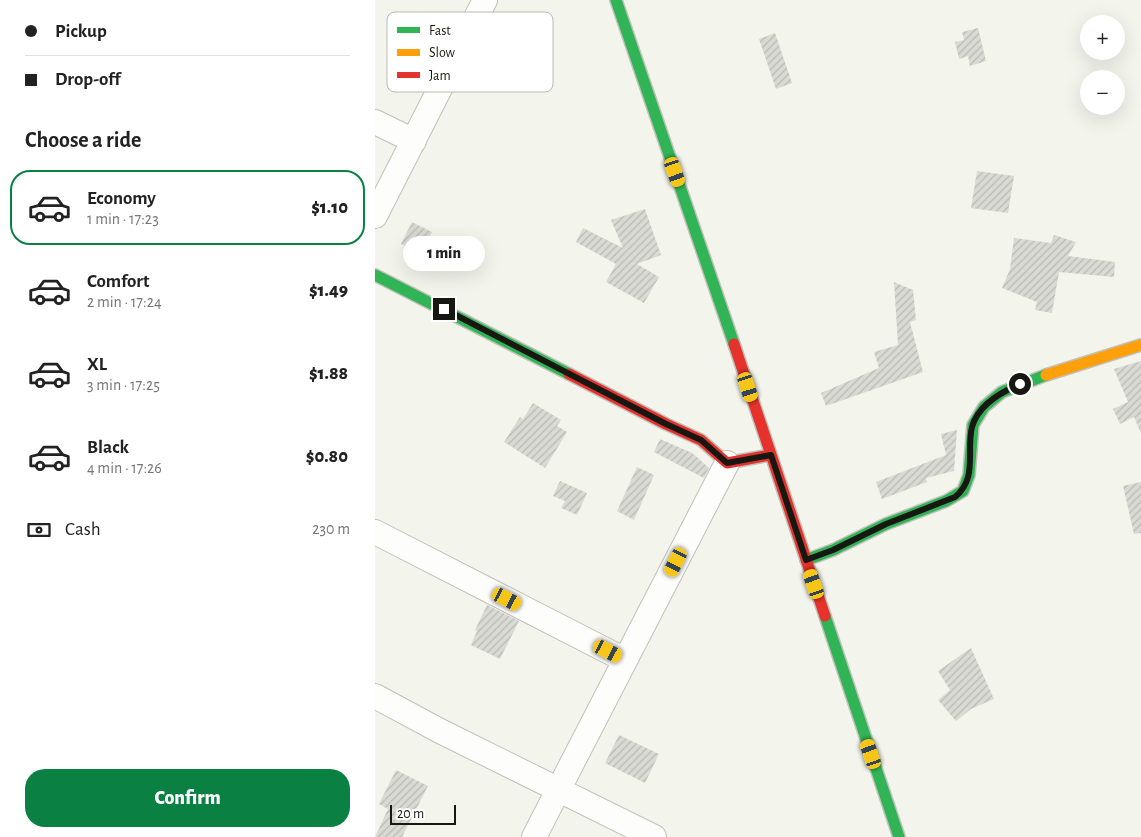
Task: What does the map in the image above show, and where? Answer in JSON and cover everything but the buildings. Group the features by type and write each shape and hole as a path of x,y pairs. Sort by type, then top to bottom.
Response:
{"street":[{"path":"479,12 485,0"},
{"path":"616,0 899,837"},
{"path":"375,216 438,92"},
{"path":"375,122 414,140"},
{"path":"375,275 666,424 693,435 727,463 771,455"},
{"path":"806,560 833,550 886,524 947,501 963,491 969,475 973,425 984,407 1002,392 1088,361 1141,345"},
{"path":"533,837 727,463"},
{"path":"375,532 625,660"},
{"path":"375,696 654,837"}],"traffic: fast":[{"path":"616,0 734,344"},
{"path":"375,275 569,374"},
{"path":"806,560 833,550 886,524 946,501 963,491 969,475 973,425 984,407 1002,392 1046,375"},
{"path":"825,616 899,837"}],"traffic: slow":[{"path":"1046,375 1141,345"}],"traffic: jam":[{"path":"734,344 825,616"},
{"path":"569,374 701,440 727,463 770,455"}],"route":[{"path":"444,309 666,424 693,435 727,463 771,455 806,560 833,550 886,524 947,501 963,491 969,475 971,432 977,416 984,407 1002,392 1020,384"}]}
